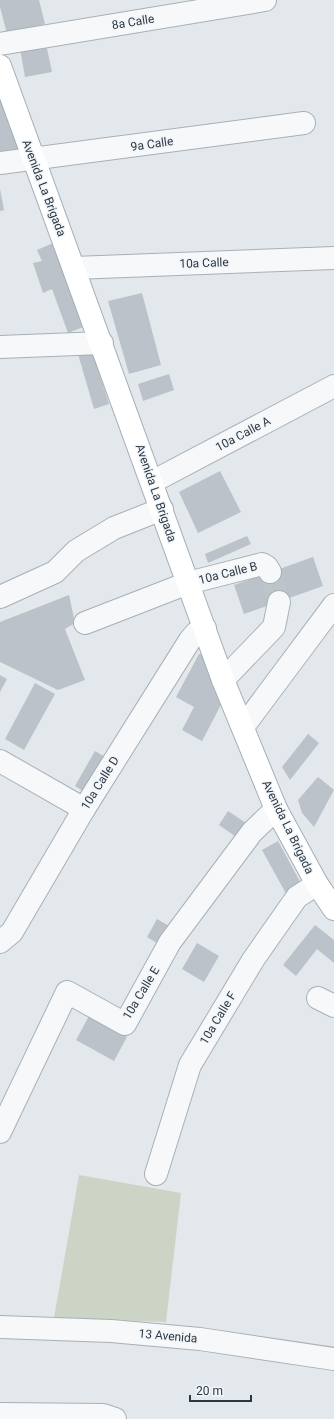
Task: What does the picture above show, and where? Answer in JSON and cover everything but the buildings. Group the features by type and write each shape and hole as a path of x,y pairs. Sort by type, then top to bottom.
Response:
{"main road":[{"name":"Avenida La Brigada","path":"0,66 33,160 102,343 223,680 276,809 317,884 334,909"}],"street":[{"name":"8a Calle","path":"0,44 265,0"},
{"name":"9a Calle","path":"0,163 33,160 304,123"},
{"name":"10a Calle","path":"74,268 334,258"},
{"path":"0,346 102,343"},
{"name":"10a Calle A","path":"152,482 334,386"},
{"path":"0,597 56,572 76,551 114,528 162,509"},
{"name":"10a Calle B","path":"188,583 262,564 268,570"},
{"path":"85,623 188,583"},
{"path":"223,680 274,627 279,602"},
{"path":"243,727 334,605"},
{"name":"10a Calle D","path":"6,937 190,640 196,633 205,628"},
{"path":"0,761 84,809"},
{"name":"10a Calle E","path":"0,1132 67,992 125,1024 170,942 252,832 276,809"},
{"name":"10a Calle F","path":"156,1174 190,1065 253,960 297,897 317,884"},
{"name":"13 Avenida","path":"0,1327 110,1331 200,1339 334,1359"},
{"path":"0,1414 103,1415 115,1419"}],"green space":[{"path":"79,1175 181,1193 166,1322 54,1318"}],"tunnel":[{"path":"270,572 279,602"}]}
